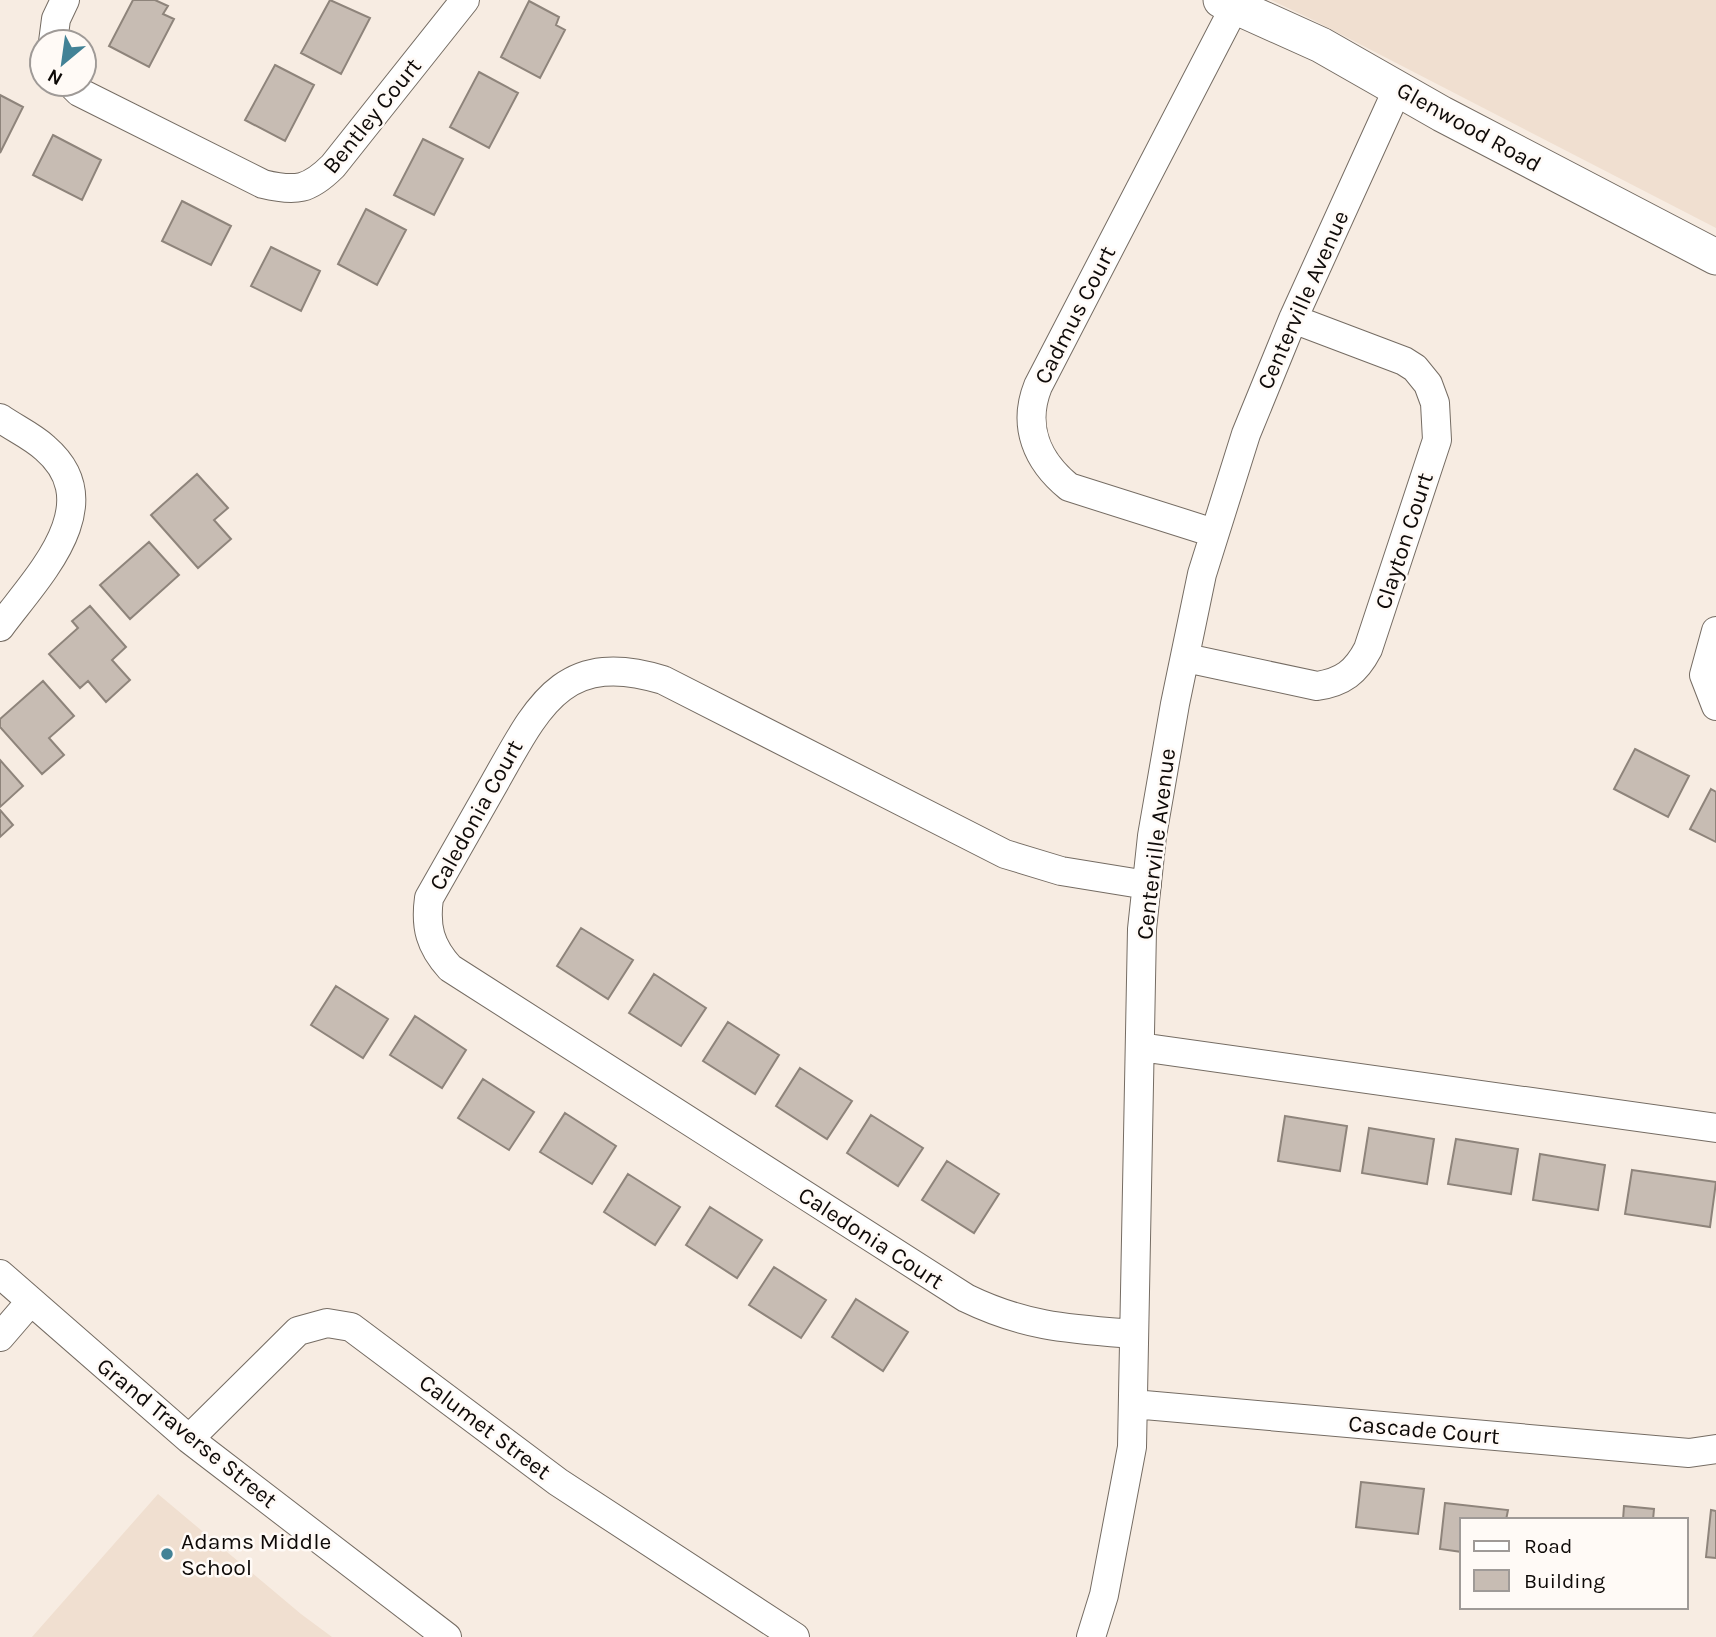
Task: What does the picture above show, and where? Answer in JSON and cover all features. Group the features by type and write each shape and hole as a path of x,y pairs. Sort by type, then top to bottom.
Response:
{"street":[{"path":"55,28 65,0"},
{"name":"Bentley Court","path":"91,98 263,184 287,190 304,187 319,180 333,166 465,0"},
{"name":"Glenwood Road","path":"1228,3 1321,45 1442,114 1716,257"},
{"name":"Cadmus Court","path":"1214,533 1069,487 1053,474 1041,458 1033,439 1030,419 1038,386 1228,3"},
{"name":"Centerville Avenue","path":"1091,1637 1104,1595 1132,1447 1140,1047 1147,885 1161,783 1214,533 1246,434 1293,319 1398,88"},
{"name":"Clayton Court","path":"1186,658 1317,686 1335,684 1351,674 1368,649 1437,440 1435,403 1428,384 1415,368 1404,361 1293,319"},
{"path":"0,418 45,448 61,467 71,495 71,517 63,541 0,628"},
{"path":"1716,631 1703,675 1716,706"},
{"name":"Caledonia Court","path":"1135,1334 1028,1323 966,1298 450,968 432,944 426,919 429,898 535,712 569,682 612,670 635,671 663,680 1005,854 1061,871 1147,885"},
{"path":"1140,1047 1716,1128"},
{"name":"Grand Traverse Street","path":"0,1274 189,1439 447,1637"},
{"path":"0,1337 31,1301"},
{"name":"Calumet Street","path":"189,1439 298,1331 327,1323 351,1327 558,1482 795,1637"},
{"name":"Cascade Court","path":"1133,1404 1689,1453 1716,1449"}],"shaded area":[{"path":"1271,0 1716,0 1716,228 1315,21"},
{"name":"Adams Middle School","path":"158,1494 301,1614 332,1637 32,1637"}],"building":[{"path":"133,0 155,0 168,6 163,14 174,19 149,67 109,46"},
{"path":"330,0 370,18 341,74 301,53"},
{"path":"529,1 559,17 556,25 565,30 540,78 501,57"},
{"path":"275,65 314,85 285,141 245,120"},
{"path":"479,72 518,93 489,148 450,127"},
{"path":"0,95 23,107 0,153"},
{"path":"53,135 101,160 82,200 33,175"},
{"path":"423,139 463,159 434,215 394,195"},
{"path":"182,201 231,226 211,265 162,241"},
{"path":"366,209 406,230 377,285 338,264"},
{"path":"271,247 320,271 301,311 251,286"},
{"path":"197,474 228,508 214,520 231,539 198,568 151,515"},
{"path":"149,542 179,575 130,619 100,585"},
{"path":"90,606 126,647 112,660 130,680 106,702 88,681 80,688 49,654 78,628 72,621"},
{"path":"43,681 74,716 49,738 64,755 42,774 0,727 0,719"},
{"path":"1635,749 1689,776 1668,817 1614,789"},
{"path":"0,760 23,786 0,807"},
{"path":"1711,789 1716,792 1716,842 1690,829"},
{"path":"0,810 13,825 0,837"},
{"path":"581,928 633,960 608,999 557,966"},
{"path":"654,974 706,1008 681,1046 629,1013"},
{"path":"336,986 388,1019 363,1058 311,1025"},
{"path":"415,1016 466,1050 442,1088 390,1055"},
{"path":"728,1022 779,1055 755,1094 703,1061"},
{"path":"800,1068 852,1101 827,1139 776,1106"},
{"path":"483,1079 534,1112 509,1150 458,1118"},
{"path":"565,1113 616,1146 592,1184 540,1152"},
{"path":"871,1115 923,1148 898,1186 847,1153"},
{"path":"1285,1116 1347,1126 1340,1171 1278,1161"},
{"path":"1369,1128 1434,1139 1427,1184 1362,1173"},
{"path":"1456,1139 1518,1149 1511,1194 1448,1184"},
{"path":"1540,1154 1605,1165 1598,1210 1533,1200"},
{"path":"947,1161 999,1194 974,1233 922,1200"},
{"path":"1632,1170 1716,1182 1710,1227 1625,1214"},
{"path":"628,1174 680,1207 655,1245 604,1212"},
{"path":"710,1207 762,1240 737,1278 686,1245"},
{"path":"774,1267 826,1300 801,1338 749,1305"},
{"path":"856,1299 908,1332 883,1371 832,1337"},
{"path":"1361,1482 1424,1489 1418,1534 1356,1527"},
{"path":"1445,1503 1508,1510 1506,1518 1460,1518 1460,1552 1440,1549"},
{"path":"1624,1506 1654,1509 1653,1518 1623,1518"},
{"path":"1711,1510 1716,1511 1716,1558 1706,1557"}],"place":[{"name":"Adams Middle School","path":"167,1554"}]}
